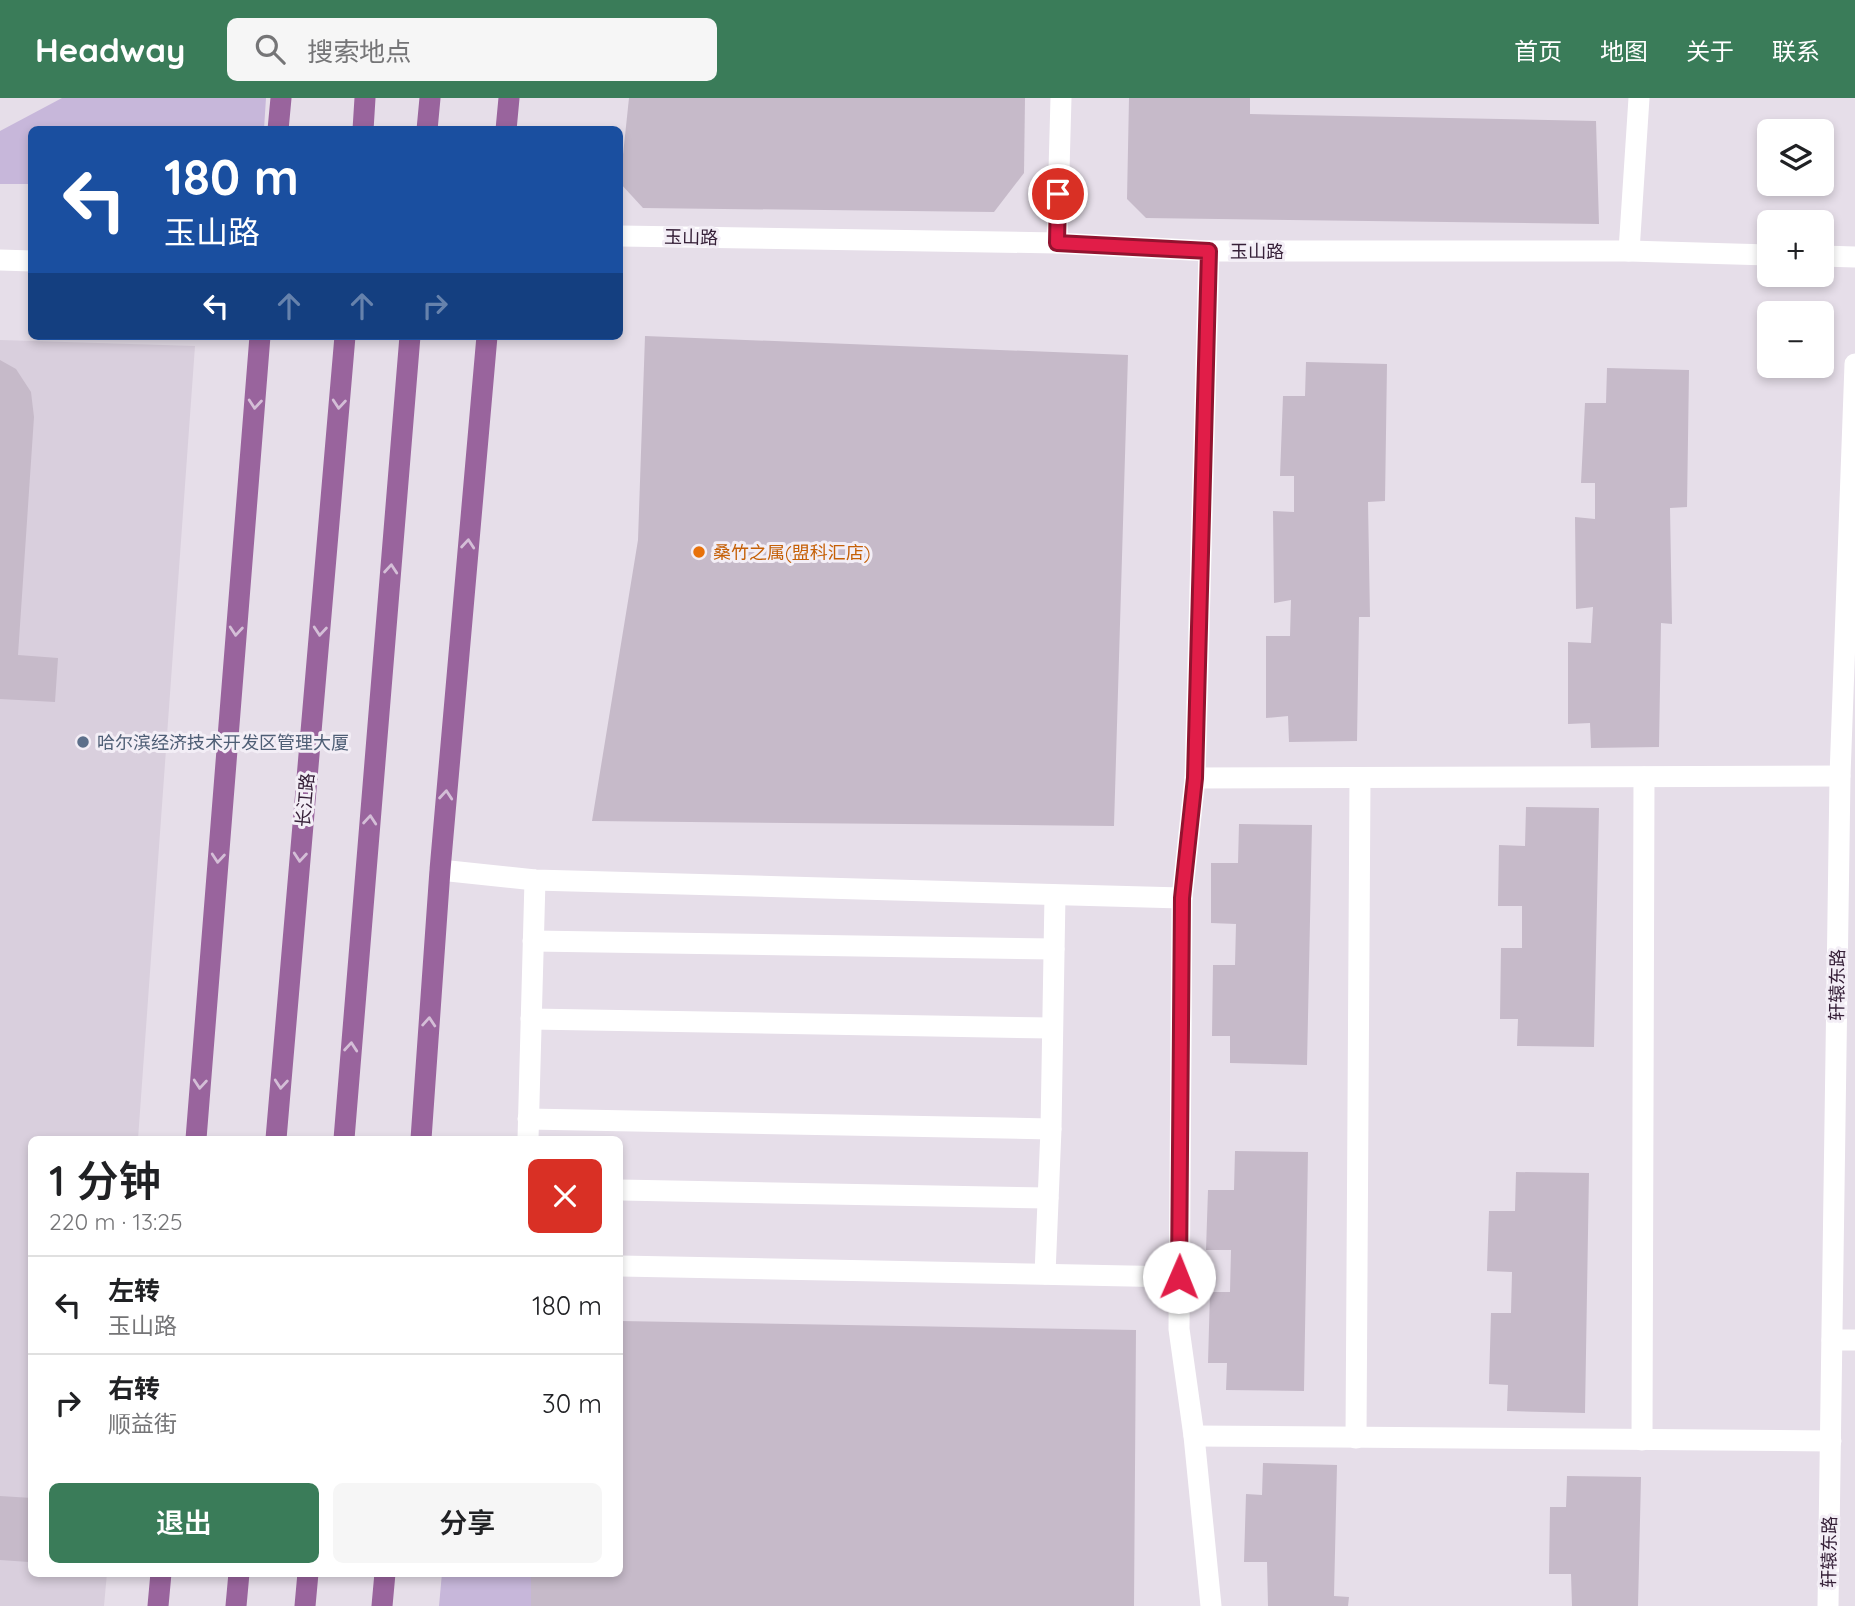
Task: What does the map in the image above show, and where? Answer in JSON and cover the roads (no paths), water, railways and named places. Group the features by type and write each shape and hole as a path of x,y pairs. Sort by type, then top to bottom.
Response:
{"main road":[{"path":"278,126 281,98"},
{"path":"363,126 365,98"},
{"path":"427,126 430,98"},
{"path":"506,126 509,98"},
{"path":"196,1136 260,340"},
{"name":"长江路","path":"276,1136 345,340"},
{"path":"344,1136 410,340"},
{"path":"421,1136 440,870 487,340"},
{"path":"158,1606 161,1577"},
{"path":"236,1606 239,1577"},
{"path":"305,1606 308,1577"},
{"path":"382,1606 385,1577"}],"street":[{"path":"1057,243 1061,98"},
{"path":"1629,251 1639,98"},
{"name":"玉山路","path":"623,236 1057,243 1209,251 1629,251 1757,255"},
{"path":"1209,251 1195,778 1182,898 1179,1329 1194,1436 1211,1606"},
{"path":"1834,256 1855,257"},
{"path":"0,260 28,261"},
{"name":"轩辕东路","path":"1828,1606 1840,776 1849,676 1855,364"},
{"path":"1195,778 1840,776"},
{"path":"1642,1440 1644,777"},
{"path":"1356,1438 1360,778"},
{"path":"440,870 535,880 1182,898"},
{"path":"535,880 528,1129 1051,1129"},
{"path":"1045,1274 1051,1129 1055,895"},
{"path":"533,941 1054,949"},
{"path":"531,1019 1052,1028"},
{"path":"623,1190 1048,1198"},
{"path":"623,1266 1179,1277"},
{"path":"1832,1340 1855,1340"},
{"path":"1194,1436 1831,1441"}],"place":[{"name":"桑竹之属(盟科汇店)","path":"699,552"},
{"name":"哈尔滨经济技术开发区管理大厦","path":"83,742"}]}
